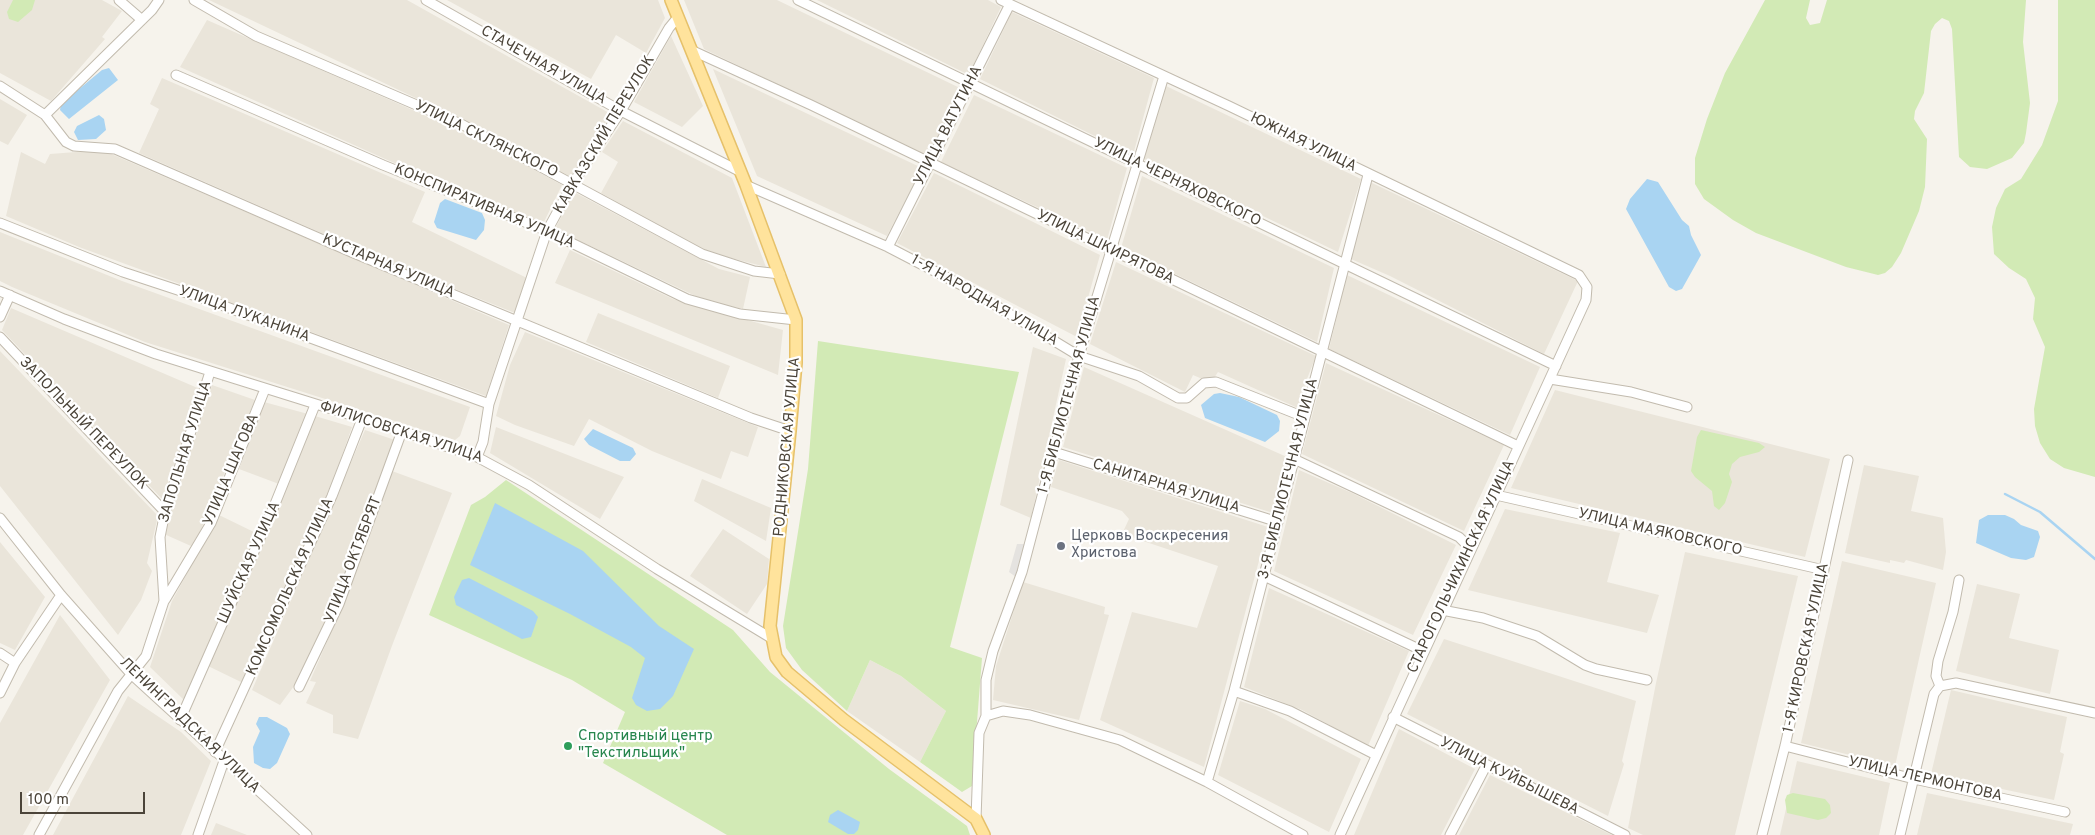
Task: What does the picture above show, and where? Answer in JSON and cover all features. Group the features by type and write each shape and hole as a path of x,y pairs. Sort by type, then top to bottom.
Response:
{"main road":[{"name":"РОДНИКОВСКАЯ УЛИЦА","path":"671,0 741,172 796,320 796,363 770,626 776,656 787,672 844,720 976,819"},
{"path":"976,819 984,835"}],"street":[{"path":"119,0 142,20"},
{"path":"45,115 142,20 159,0"},
{"name":"УЛИЦА СКЛЯНСКОГО","path":"194,0 256,36 463,126 573,183 702,254 754,271 780,274"},
{"name":"СТАЧЕЧНАЯ УЛИЦА","path":"426,0 621,111 741,172"},
{"name":"УЛИЦА ЧЕРНЯХОВСКОГО","path":"798,0 1556,366"},
{"name":"ЮЖНАЯ УЛИЦА","path":"1001,0 1579,275 1588,287 1586,300"},
{"name":"УЛИЦА ВАТУТИНА","path":"888,248 1010,4"},
{"name":"КАВКАЗСКИЙ ПЕРЕУЛОК","path":"477,457 483,442 489,404 547,232 573,183 621,111 669,28 678,17"},
{"name":"УЛИЦА ШКИРЯТОВА","path":"691,50 1518,446"},
{"name":"КОНСПИРАТИВНАЯ УЛИЦА","path":"176,75 383,165 547,232 687,299 740,314 796,320"},
{"name":"1-Я БИБЛИОТЕЧНАЯ УЛИЦА","path":"976,819 979,733 986,716 986,680 993,652 1020,580 1079,356 1164,76"},
{"name":"КУСТАРНАЯ УЛИЦА","path":"0,86 45,115 66,142 74,146 115,149 324,241 751,418 790,431"},
{"name":"3-Я БИБЛИОТЕЧНАЯ УЛИЦА","path":"1207,782 1234,691 1368,175"},
{"name":"1-Я НАРОДНАЯ УЛИЦА","path":"746,185 888,248 967,288 1079,356 1139,376 1178,398 1186,398 1204,383 1216,382 1304,417"},
{"name":"УЛИЦА ЛУКАНИНА","path":"0,223 123,272 205,299 489,404"},
{"name":"ФИЛИСОВСКАЯ УЛИЦА","path":"0,291 105,336 210,372 402,431 477,457 529,485 657,569 771,638"},
{"path":"0,317 10,295"},
{"name":"СТАРОГОЛЬЧИХИНСКАЯ УЛИЦА","path":"1340,835 1586,300"},
{"name":"ЗАПОЛЬНЫЙ ПЕРЕУЛОК","path":"0,337 165,512"},
{"name":"ЗАПОЛЬНАЯ УЛИЦА","path":"39,835 118,691 132,676 146,656 164,601 160,537 165,512 210,372"},
{"path":"1550,379 1631,392 1687,407"},
{"name":"УЛИЦА ШАГОВА","path":"164,601 211,523 265,389"},
{"name":"ШУЙСКАЯ УЛИЦА","path":"180,720 276,504 315,404"},
{"name":"КОМСОМОЛЬСКАЯ УЛИЦА","path":"215,752 332,496 362,420"},
{"name":"УЛИЦА ОКТЯБРЯТ","path":"299,686 339,604 402,431"},
{"name":"САНИТАРНАЯ УЛИЦА","path":"1054,452 1278,522"},
{"path":"1294,459 1459,537 1471,549"},
{"name":"1-Я КИРОВСКАЯ УЛИЦА","path":"1762,835 1785,746 1848,460"},
{"name":"УЛИЦА МАЯКОВСКОГО","path":"1496,495 1824,570"},
{"name":"ЛЕНИНГРАДСКАЯ УЛИЦА","path":"0,518 61,595 132,676 307,835"},
{"path":"1264,576 1423,651"},
{"path":"1940,686 1936,676 1938,661 1953,612 1959,580"},
{"path":"0,693 16,663 61,595"},
{"path":"1442,610 1483,618 1537,636 1585,665 1647,680"},
{"path":"0,653 16,663"},
{"path":"1900,835 1934,694 1940,686 1956,683 2095,713"},
{"path":"1234,691 1290,711 1376,755"},
{"path":"986,716 992,712 1030,715 1120,740 1207,782 1303,835"},
{"name":"УЛИЦА КУЙБЫШЕВА","path":"1393,717 1486,766 1625,835"},
{"name":"УЛИЦА ЛЕРМОНТОВА","path":"1785,746 1914,779 2064,812"},
{"path":"198,835 224,761"},
{"path":"1450,835 1486,766"}],"shaded area":[{"path":"0,0 102,0 122,11 102,37 105,39 51,101 0,73"},
{"path":"209,0 407,0 611,114 571,177 441,110"},
{"path":"447,0 658,0 665,18 646,53 616,35 591,79"},
{"path":"684,0 777,0 962,89 927,156 704,49"},
{"path":"817,0 988,0 1001,7 969,75"},
{"path":"1012,12 1154,78 1133,155 980,79"},
{"path":"207,20 491,146 562,185 543,224 392,162 180,67"},
{"path":"671,36 703,106 682,127 634,102"},
{"path":"713,69 922,168 887,236 757,176"},
{"path":"162,78 425,192 412,222 527,278 515,313 383,260 139,153 159,109 150,104"},
{"path":"1166,86 1361,179 1338,252 1144,159"},
{"path":"974,95 1127,168 1107,240 941,162"},
{"path":"0,99 27,115 8,145 0,141"},
{"path":"623,121 732,178 766,267 719,255 691,244 601,193 618,162 602,152"},
{"path":"102,150 509,325 486,396 79,247 6,216 21,152 45,164 50,154"},
{"path":"934,173 1100,255 1077,337 897,243"},
{"path":"1142,176 1334,268 1317,342 1121,248"},
{"path":"1370,182 1578,281 1544,354 1390,276 1351,259"},
{"path":"574,192 719,269 750,277 743,309 706,301 555,229"},
{"path":"0,232 122,281 470,407 460,436 455,440 145,342 12,287 0,281"},
{"path":"570,250 673,299 783,330 778,375 555,283"},
{"path":"1116,262 1316,356 1305,384 1300,409 1218,372 1214,378 1207,381 1193,375 1185,392 1090,344"},
{"path":"1347,275 1540,367 1510,435 1329,349"},
{"path":"11,308 200,389 162,499 2,330"},
{"path":"598,313 730,366 718,398 586,342"},
{"path":"525,332 758,427 748,457 731,451 721,479 652,451 589,419 574,446 515,425 496,416 510,365"},
{"path":"1033,347 1066,359 1031,518 1000,505"},
{"path":"0,351 158,516 147,563 152,571 141,600 118,635 0,486"},
{"path":"1326,363 1504,445 1464,531 1302,454"},
{"path":"1084,367 1287,457 1273,513 1063,447"},
{"path":"212,385 255,400 200,532 191,546 164,534"},
{"path":"1555,390 1830,459 1805,557 1511,488"},
{"path":"264,402 308,414 279,484 239,469"},
{"path":"315,416 352,427 334,478 243,683 208,666"},
{"path":"496,427 624,477 600,519 490,453"},
{"path":"365,430 395,440 335,607 300,678 280,705 252,690"},
{"path":"1059,460 1268,527 1204,767 1100,720 1132,612 1197,628 1218,566 1122,534 1129,519 1122,511 1051,487"},
{"path":"1864,465 1919,476 1911,511 1943,518 1946,552 1943,570 1906,560 1904,563 1890,560 1890,563 1845,553"},
{"path":"1299,470 1352,493 1456,545 1413,635 1274,571"},
{"path":"392,471 452,493 393,643 358,739 333,733 333,715 306,703 316,682 310,681 345,600"},
{"path":"702,479 771,508 766,541 694,501"},
{"path":"1505,509 1620,533 1607,582 1659,595 1647,633 1468,590"},
{"path":"219,515 258,534 185,701 150,667 172,601"},
{"path":"723,529 769,559 767,584 747,614 690,576"},
{"path":"0,542 45,597 15,650 0,643"},
{"path":"1017,544 1030,544 1020,580 1009,572"},
{"path":"1685,552 1798,576 1735,835 1643,835 1628,828 1656,683"},
{"path":"1842,561 1936,583 1895,766 1801,743"},
{"path":"1023,582 1105,607 1104,614 1109,615 1079,720 993,700 996,666"},
{"path":"1977,584 2020,594 2009,638 2059,650 2050,694 1956,671"},
{"path":"1269,588 1409,651 1368,746 1302,710 1244,687"},
{"path":"60,615 110,680 23,835 0,835 0,723"},
{"path":"1444,639 1636,701 1622,761 1624,764 1608,816 1407,714"},
{"path":"870,660 901,676 946,711 920,762 847,711"},
{"path":"1951,690 2067,717 2060,752 2064,754 2054,800 1931,774"},
{"path":"128,696 181,732 211,761 181,835 53,835"},
{"path":"1240,701 1265,709 1361,759 1329,832 1218,775"},
{"path":"1399,729 1475,769 1441,835 1354,835"},
{"path":"1797,761 1890,783 1879,835 1780,835"},
{"path":"1490,775 1612,835 1459,835"},
{"path":"1927,793 2073,824 2070,835 1917,835"},
{"path":"216,823 247,835 211,835"}],"green space":[{"path":"13,0 35,0 32,10 18,22 9,19 7,12"},
{"path":"1765,0 1810,0 1806,18 1810,25 1820,23 1827,0 2026,0 2023,42 2030,103 2024,143 2012,158 1987,169 1970,167 1959,157 1952,29 1949,21 1942,18 1931,31 1924,93 1915,111 1914,119 1927,139 1925,187 1919,211 1901,253 1892,267 1885,273 1878,275 1846,267 1756,233 1733,220 1704,199 1695,184 1695,158 1707,119 1725,73"},
{"path":"2058,0 2095,0 2095,477 2064,468 2050,459 2040,443 2035,426 2034,409 2045,347 2033,319 2035,298 2026,279 2009,268 1994,254 1992,227 1996,208 2005,189 2021,179 2042,145 2058,101"},
{"path":"818,341 1019,372 950,647 982,658 972,786 962,792 920,762 946,711 901,676 870,660 847,711 802,670 786,648 783,626 808,469"},
{"path":"1701,430 1759,443 1765,447 1759,452 1740,457 1732,464 1729,474 1732,482 1725,503 1719,510 1714,506 1712,491 1695,477 1691,471 1697,437"},
{"path":"506,480 733,630 770,672 889,769 967,826 970,835 727,835 603,763 625,712 572,680 429,615 471,505 485,497"},
{"path":"1793,793 1825,799 1830,805 1831,813 1826,818 1818,820 1787,813 1785,800 1787,795"}],"water":[{"path":"109,68 118,80 69,119 60,110 61,104 102,70"},
{"path":"99,115 104,119 106,130 96,139 78,140 74,132 77,126"},
{"path":"1647,179 1658,182 1682,220 1689,226 1691,235 1701,255 1682,289 1676,291 1669,287 1626,209 1630,199"},
{"path":"445,199 482,213 485,220 484,230 476,240 437,228 434,222 440,203"},
{"path":"1220,393 1239,397 1277,415 1280,421 1279,431 1265,442 1205,418 1201,405 1214,394"},
{"path":"593,429 633,448 636,454 630,461 620,461 589,445 584,439"},
{"path":"495,503 583,551 659,626 694,649 673,696 660,709 647,711 636,705 632,698 645,658 631,647 570,614 470,565"},
{"path":"1988,515 2005,515 2021,525 2038,531 2040,537 2034,557 2026,560 2011,558 1976,543 1979,520"},
{"path":"469,578 533,611 538,617 531,637 522,639 456,605 454,597 462,580"},
{"path":"259,717 267,717 287,728 290,734 277,763 270,769 263,768 254,763 253,747 260,731 256,724"},
{"path":"838,810 860,822 858,830 854,834 848,834 828,822 830,815"}],"waterway":[{"path":"2005,494 2040,512 2095,559"}],"place":[{"name":"Церковь Воскресения Христова","path":"1061,546"},
{"name":"Спортивный центр \"Текстильщик\"","path":"568,746"}]}
